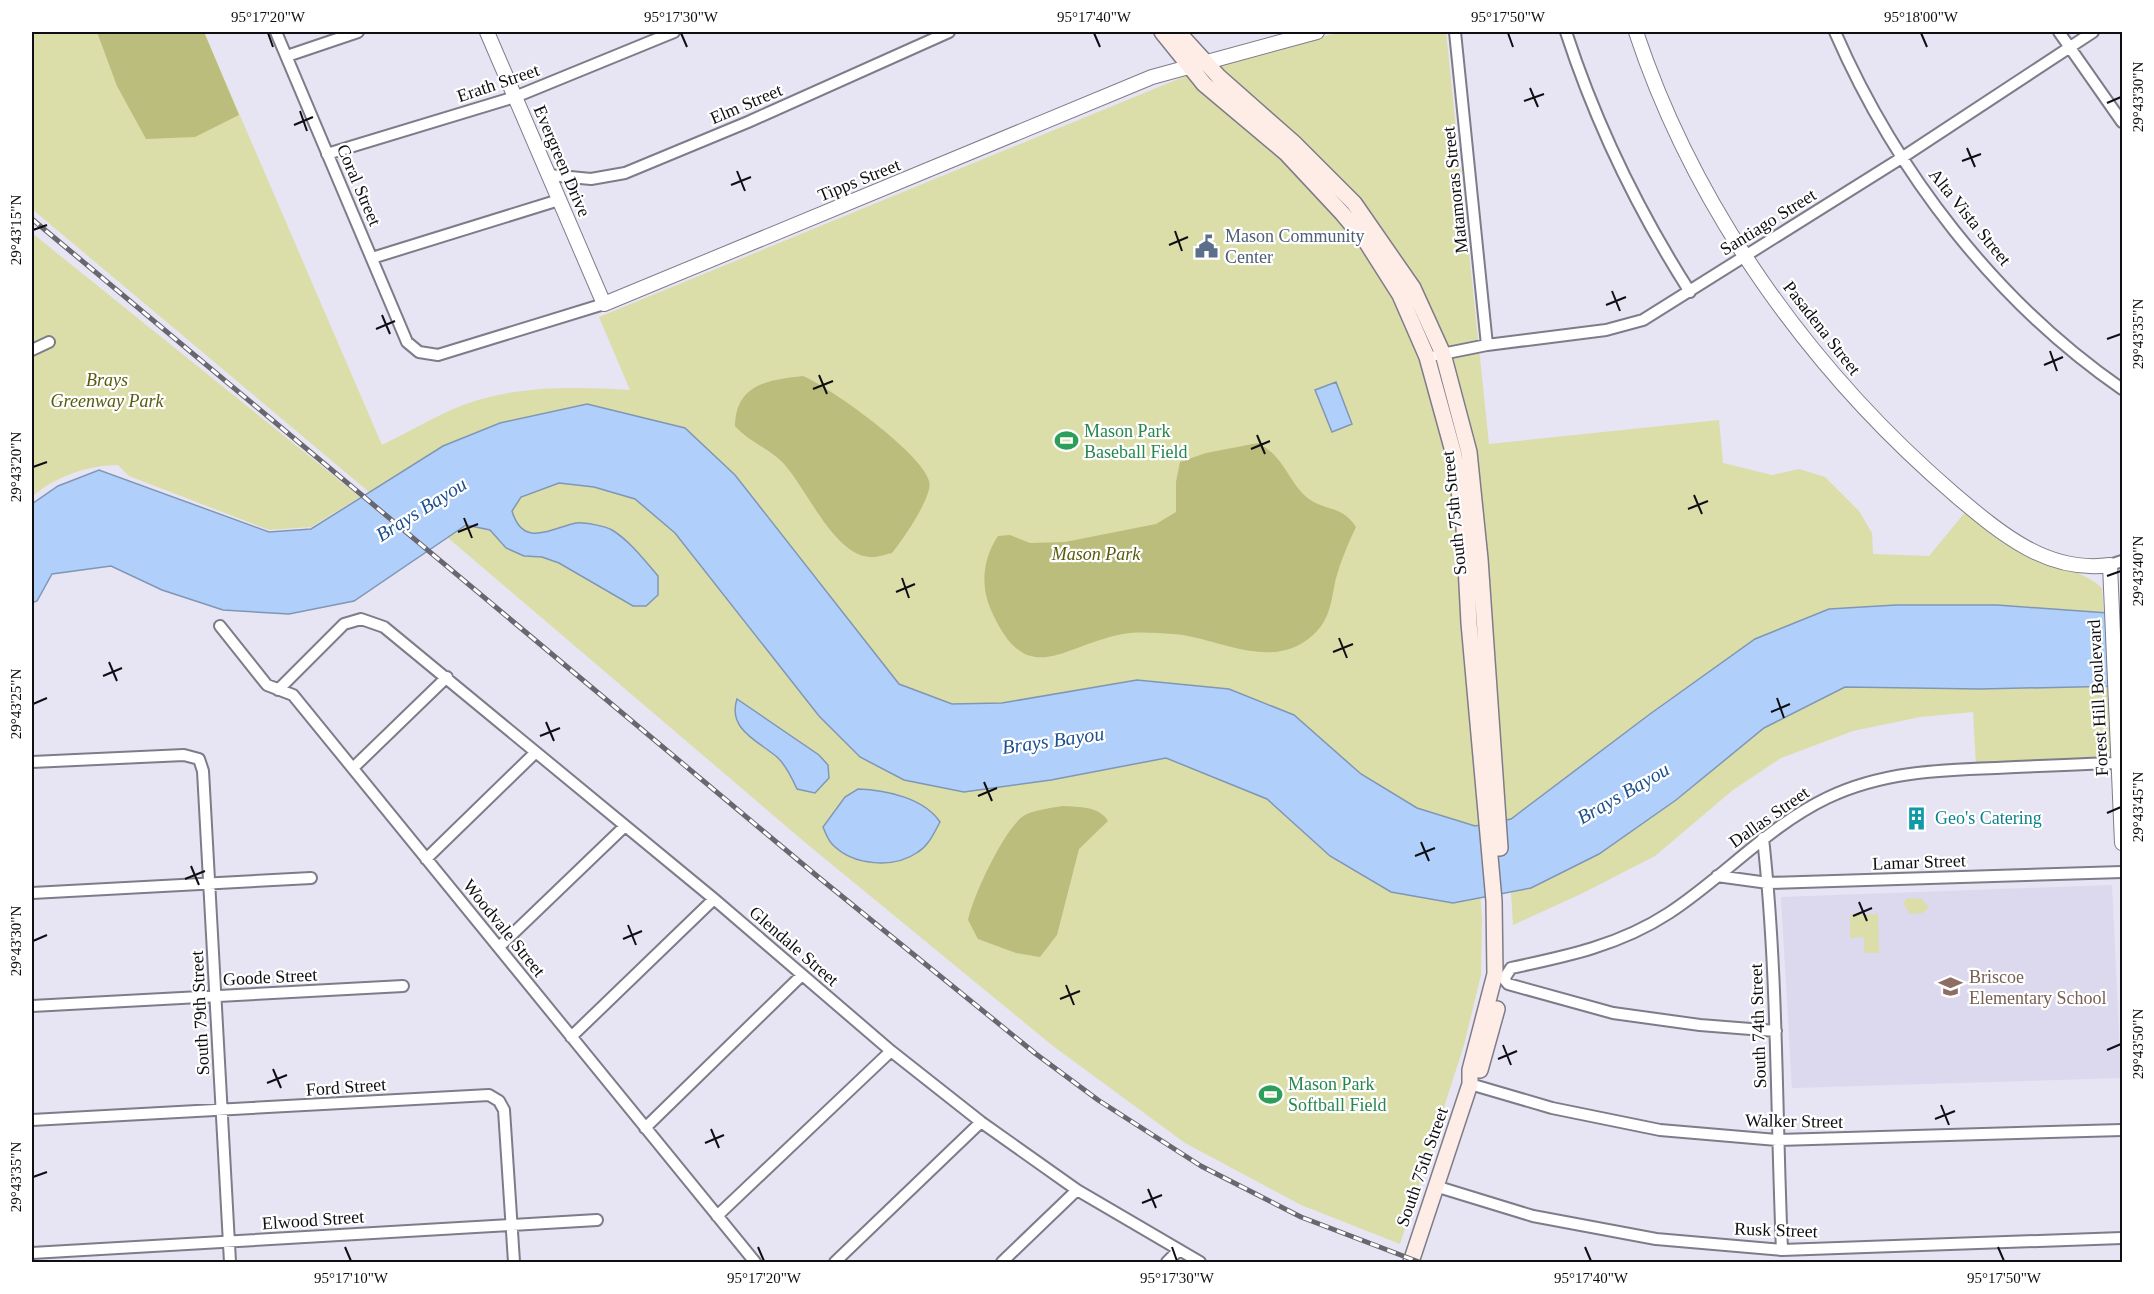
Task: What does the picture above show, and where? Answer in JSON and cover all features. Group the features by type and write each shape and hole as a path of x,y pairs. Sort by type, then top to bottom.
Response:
{"main road":[{"name":"South 75th Street","path":"1162,32 1204,84 1286,153 1367,243 1400,295 1427,357 1454,455 1464,527 1469,623 1492,798"},
{"name":"South 75th Street","path":"1179,32 1228,86 1295,144 1354,203 1413,288 1443,354 1469,452 1480,559 1504,979 1487,1050 1478,1076 1470,1084"},
{"path":"1342,213 1354,203"},
{"name":"South 75th Street","path":"1411,1263 1470,1084 1470,1070 1495,974 1500,917"}],"street":[{"name":"Coral Street","path":"276,32 407,342 415,348"},
{"path":"287,56 358,32"},
{"name":"Evergreen Drive","path":"487,32 604,304"},
{"name":"Erath Street","path":"327,154 515,97 674,32"},
{"name":"Elm Street","path":"549,175 591,179 625,173 748,122 949,32"},
{"name":"Tipps Street","path":"415,348 438,355 604,304 1152,77 1317,32"},
{"name":"Matamoras Street","path":"1455,32 1487,345"},
{"path":"1566,32 1595,114 1618,166 1665,253 1690,292"},
{"name":"Pasadena Street","path":"1636,32 1677,134 1708,193 1746,255 1814,353 1874,420 1991,525 2035,554 2071,565 2116,563"},
{"name":"Alta Vista Street","path":"1835,32 1851,67 1903,157 1937,208 1982,262 2040,321 2093,368 2122,389"},
{"path":"2059,32 2122,122"},
{"name":"Santiago Street","path":"1427,357 1487,345 1631,324 1660,311 1903,157 2093,32"},
{"path":"372,258 559,200"},
{"path":"32,350 49,342"},
{"name":"Forest Hill Boulevard","path":"2116,563 2111,595 2122,794 2122,843"},
{"name":"Glendale Street","path":"278,690 344,624 361,620 386,628 535,753 714,898 891,1051 981,1122 1077,1191 1200,1263"},
{"name":"Woodvale Street","path":"220,627 267,685 293,695 754,1263"},
{"path":"353,768 447,677"},
{"path":"426,859 535,753"},
{"name":"South 79th Street","path":"32,762 184,754 199,759 203,771 230,1263"},
{"name":"Dallas Street","path":"1504,979 1511,968 1586,952 1633,934 1670,912 1762,838 1797,814 1829,797 1872,781 1917,771 2119,763"},
{"path":"499,947 625,826"},
{"name":"South 74th Street","path":"1762,838 1768,883 1776,1031 1777,1140 1782,1250"},
{"name":"Lamar Street","path":"1717,876 1768,883 2122,872"},
{"path":"32,892 311,878"},
{"path":"571,1037 714,898"},
{"path":"645,1128 802,975"},
{"path":"1504,979 1508,984 1613,1013 1700,1025 1776,1031"},
{"name":"Goode Street","path":"32,1006 403,986"},
{"path":"717,1216 891,1051"},
{"name":"Walker Street","path":"1470,1084 1552,1108 1660,1130 1777,1140 2122,1130"},
{"name":"Ford Street","path":"32,1120 489,1095 500,1101 504,1110 511,1225"},
{"path":"835,1263 981,1122"},
{"name":"Rusk Street","path":"1435,1186 1533,1216 1656,1239 1782,1250 2122,1238"},
{"path":"1002,1263 1077,1191"},
{"name":"Elwood Street","path":"32,1252 597,1220"},
{"path":"511,1225 513,1263"},
{"path":"1167,1263 1179,1250"}],"shaded area":[{"name":"Briscoe Elementary School","path":"2112,885 2121,1078 1792,1088 1781,897"}],"green space":[{"name":"Mason Park","path":"32,32 204,32 382,445 447,412 489,397 549,389 630,390 599,317 1205,68 1341,32 1446,32 1489,444 1719,420 1723,463 1772,475 1799,469 1825,477 1859,511 1872,533 1873,554 1929,556 1967,510 2029,555 2086,577 2102,588 2114,754 2108,759 1976,765 1973,712 1920,717 1853,731 1781,758 1733,790 1655,856 1581,894 1513,925 1511,892 1475,826 1482,919 1481,975 1464,1045 1400,1244 1301,1205 1185,1143 1053,1046 807,844 447,537 497,505 443,446 369,492 32,209"},
{"path":"97,32 204,32 239,115 195,137 146,139 117,86"},
{"name":"Brays Greenway Park","path":"32,233 360,497 311,527 269,530 129,476 118,465 95,467 61,478 32,497"},
{"path":"803,376 874,422 910,454 923,469 929,481 927,496 909,529 892,553 869,557 855,553 831,531 780,460 735,426 741,401 756,387 778,380"},
{"path":"1258,443 1275,456 1304,495 1312,501 1341,512 1356,527 1338,571 1327,616 1313,635 1297,646 1280,651 1263,652 1244,650 1190,636 1129,633 1101,639 1048,657 1033,657 1018,650 1005,635 991,610 984,582 989,553 998,536 1010,535 1030,543 1065,542 1156,524 1176,512 1176,482 1180,462 1206,453"},
{"path":"1063,806 1094,810 1108,821 1079,849 1057,935 1040,957 1016,953 978,939 968,920 982,881 1006,836 1022,817"},
{"path":"1908,898 1922,899 1929,908 1922,913 1910,914 1903,903"},
{"path":"1878,914 1879,953 1864,953 1864,937 1850,938 1850,915"}],"water":[{"path":"1336,382 1352,424 1332,432 1315,390"},
{"name":"Brays Bayou","path":"587,404 685,428 735,475 899,684 952,704 1002,703 1137,680 1229,689 1294,715 1361,774 1417,808 1475,826 1511,819 1650,714 1755,639 1829,609 1896,605 1997,605 2122,614 2122,686 1980,689 1845,687 1764,728 1676,800 1599,854 1531,888 1453,903 1391,892 1330,856 1267,799 1166,758 1051,780 964,792 904,780 860,757 819,716 675,533 635,499 594,487 559,483 521,497 512,511 517,522 530,533 547,532 576,523 612,530 637,552 658,576 658,595 646,606 633,606 559,563 542,557 524,556 506,548 490,530 466,525 354,601 289,614 223,610 162,590 111,566 52,574 37,601 32,603 32,504 58,486 99,470 269,532 311,529 443,446 500,423"},
{"path":"737,699 819,755 828,765 829,778 815,793 797,789 780,760 753,740 740,726 735,709"},
{"path":"858,789 880,791 914,801 933,814 940,822 925,846 908,857 886,863 874,863 851,857 832,844 823,827 845,797"}],"railway":[{"path":"32,219 817,876 1036,1054 1098,1100 1201,1166 1301,1217 1419,1262"}],"place":[{"name":"Mason Community Center","path":"1207,246"},
{"name":"Mason Park Baseball Field","path":"1066,441"},
{"name":"Geo's Catering","path":"1917,818"},
{"name":"Briscoe Elementary School","path":"1951,987"},
{"name":"Mason Park Softball Field","path":"1270,1094"}]}
